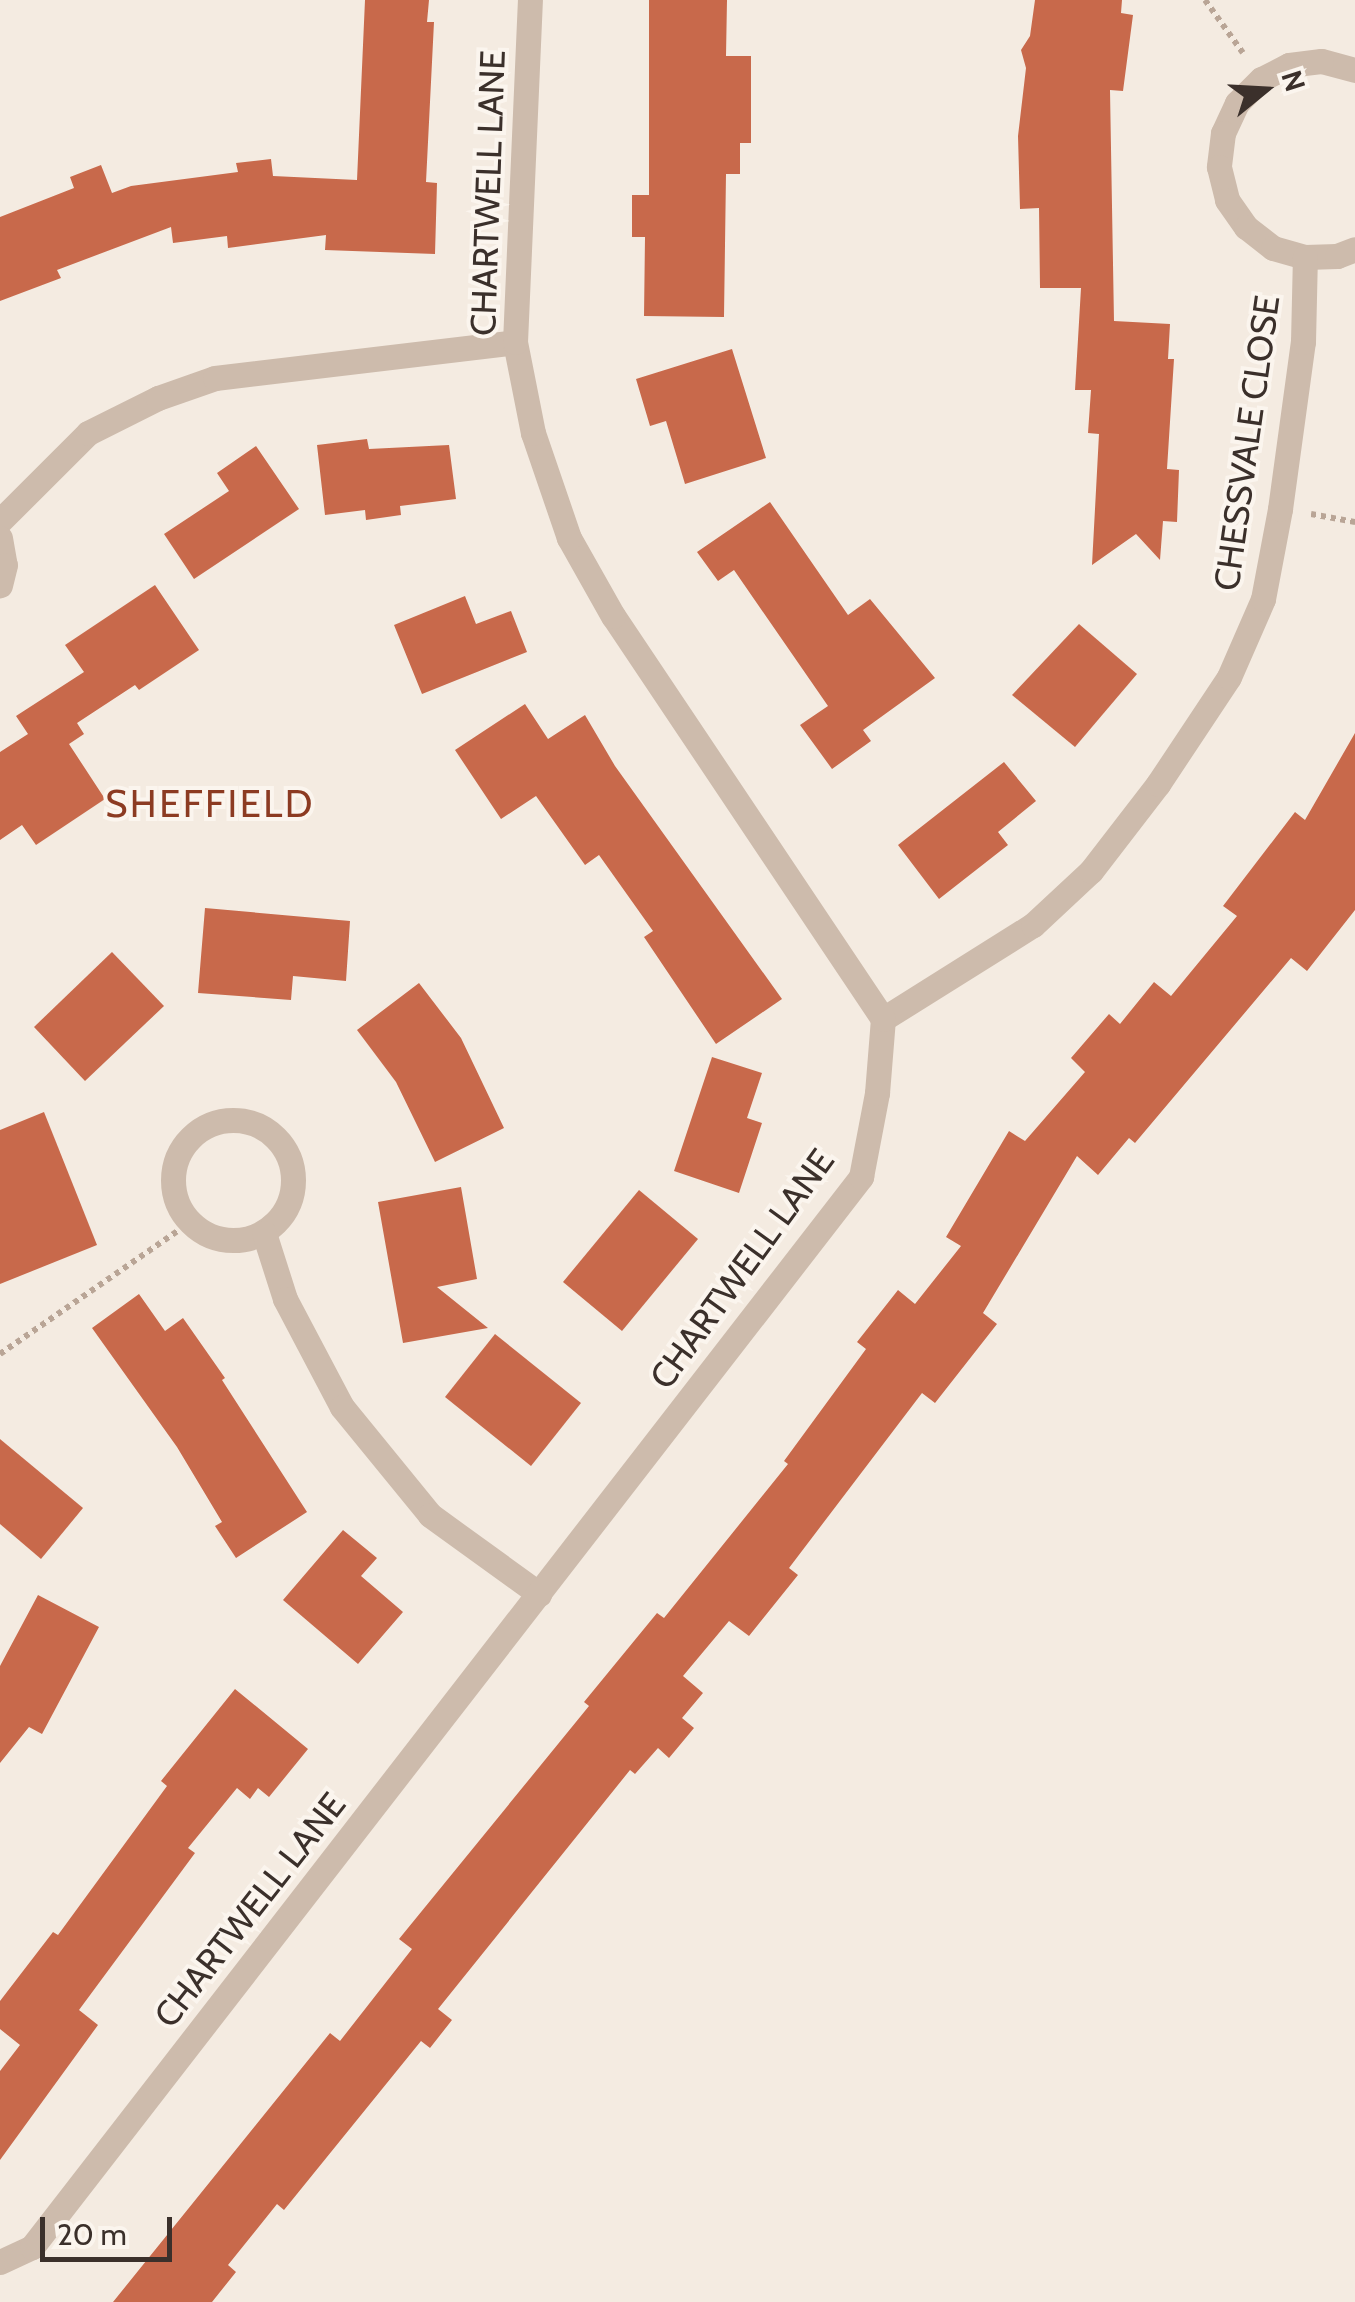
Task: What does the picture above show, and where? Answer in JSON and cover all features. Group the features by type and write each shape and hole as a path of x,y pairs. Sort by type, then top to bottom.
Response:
{"street":[{"name":"CHARTWELL LANE","path":"0,2262 32,2246 861,1177 877,1092 883,1019 613,616 569,538 533,433 514,342 530,0"},
{"path":"1260,79 1290,65 1321,62 1355,70"},
{"name":"CHESSVALE CLOSE","path":"1260,79 1236,102 1222,133 1218,166 1227,200 1246,227 1273,248 1306,257 1337,256 1355,249"},
{"name":"CHESSVALE CLOSE","path":"883,1019 1033,925 1091,871 1158,784 1230,677 1263,600 1280,509 1303,342 1306,257"},
{"path":"0,522 88,433 158,398 215,378 514,342"},
{"path":"0,538 5,565 0,586"},
{"path":"251,1122 269,1131 292,1163 290,1203 264,1233 225,1240 190,1222 172,1187 182,1148 212,1123 251,1122"},
{"path":"264,1233 285,1299 342,1407 430,1516 538,1594"}],"path":[{"path":"1205,0 1260,79"},
{"path":"0,1354 190,1222"}],"building":[{"path":"365,0 429,0 427,22 434,22 426,182 437,183 435,254 325,250 326,235 228,248 227,236 173,243 171,227 57,270 61,278 0,301 0,217 74,188 70,177 101,165 112,193 131,186 238,172 236,163 271,159 273,176 357,180"},
{"path":"649,0 727,0 726,56 751,56 751,143 740,143 740,174 726,174 724,317 644,316 645,237 632,237 632,195 649,195"},
{"path":"1035,0 1122,0 1121,13 1133,15 1123,91 1110,90 1114,321 1170,324 1168,359 1174,359 1167,469 1179,470 1177,522 1163,521 1160,560 1136,534 1092,565 1099,434 1088,433 1091,390 1075,390 1081,288 1040,288 1039,208 1020,209 1018,136 1026,68 1021,50 1030,36"},
{"path":"732,349 766,458 685,484 666,421 650,426 636,379"},
{"path":"367,439 369,449 449,445 456,499 400,506 401,515 366,520 365,510 325,515 317,445"},
{"path":"256,446 299,509 194,579 164,534 229,491 217,473"},
{"path":"770,502 848,615 870,599 935,678 863,730 871,741 832,769 800,725 828,706 734,570 718,581 697,552"},
{"path":"155,585 199,650 139,690 135,685 77,723 84,734 69,744 105,799 36,845 22,825 0,840 0,752 28,734 16,716 84,672 65,645"},
{"path":"465,596 476,624 511,611 527,652 422,694 394,625"},
{"path":"1079,624 1137,674 1075,747 1012,695"},
{"path":"525,704 548,739 585,715 615,766 782,999 716,1044 644,937 653,931 599,855 585,865 536,796 501,819 455,750"},
{"path":"1355,733 1355,910 1307,971 1291,958 1135,1143 1129,1138 1098,1175 1077,1156 983,1313 997,1324 935,1403 922,1393 789,1568 798,1575 749,1636 729,1621 683,1676 703,1693 682,1718 694,1728 669,1758 658,1748 635,1774 630,1770 438,2009 452,2020 430,2048 421,2041 284,2210 277,2204 228,2265 236,2272 212,2302 113,2302 330,2033 340,2041 412,1949 399,1939 589,1706 584,1702 657,1613 664,1618 788,1464 784,1461 866,1349 857,1342 898,1290 915,1304 961,1246 946,1237 1009,1131 1025,1141 1085,1072 1071,1058 1109,1014 1120,1024 1154,982 1171,996 1237,916 1223,906 1295,812 1305,820"},
{"path":"1004,762 1036,801 998,832 1008,845 939,899 898,845"},
{"path":"205,908 350,921 346,981 293,976 291,1000 198,993"},
{"path":"112,952 164,1006 85,1081 34,1027"},
{"path":"419,983 461,1038 504,1128 435,1162 396,1082 357,1030"},
{"path":"712,1057 762,1073 747,1118 762,1123 739,1193 674,1171"},
{"path":"44,1112 97,1245 0,1284 0,1130"},
{"path":"461,1187 477,1279 437,1287 488,1328 403,1343 378,1202"},
{"path":"639,1190 698,1239 622,1331 563,1282"},
{"path":"139,1294 165,1331 183,1318 225,1378 222,1380 307,1512 236,1558 215,1526 222,1522 177,1447 92,1328"},
{"path":"495,1334 581,1403 531,1466 445,1397"},
{"path":"0,1439 83,1508 41,1559 0,1524"},
{"path":"343,1530 377,1558 361,1576 403,1612 358,1664 283,1600"},
{"path":"38,1595 99,1627 42,1734 29,1727 0,1763 0,1666"},
{"path":"235,1689 308,1749 269,1797 258,1788 250,1799 237,1788 188,1848 195,1853 79,2010 98,2025 0,2160 0,2071 20,2045 0,2029 0,2001 53,1932 58,1935 167,1786 161,1781"}],"district":[{"name":"SHEFFIELD","path":"210,804"}]}
